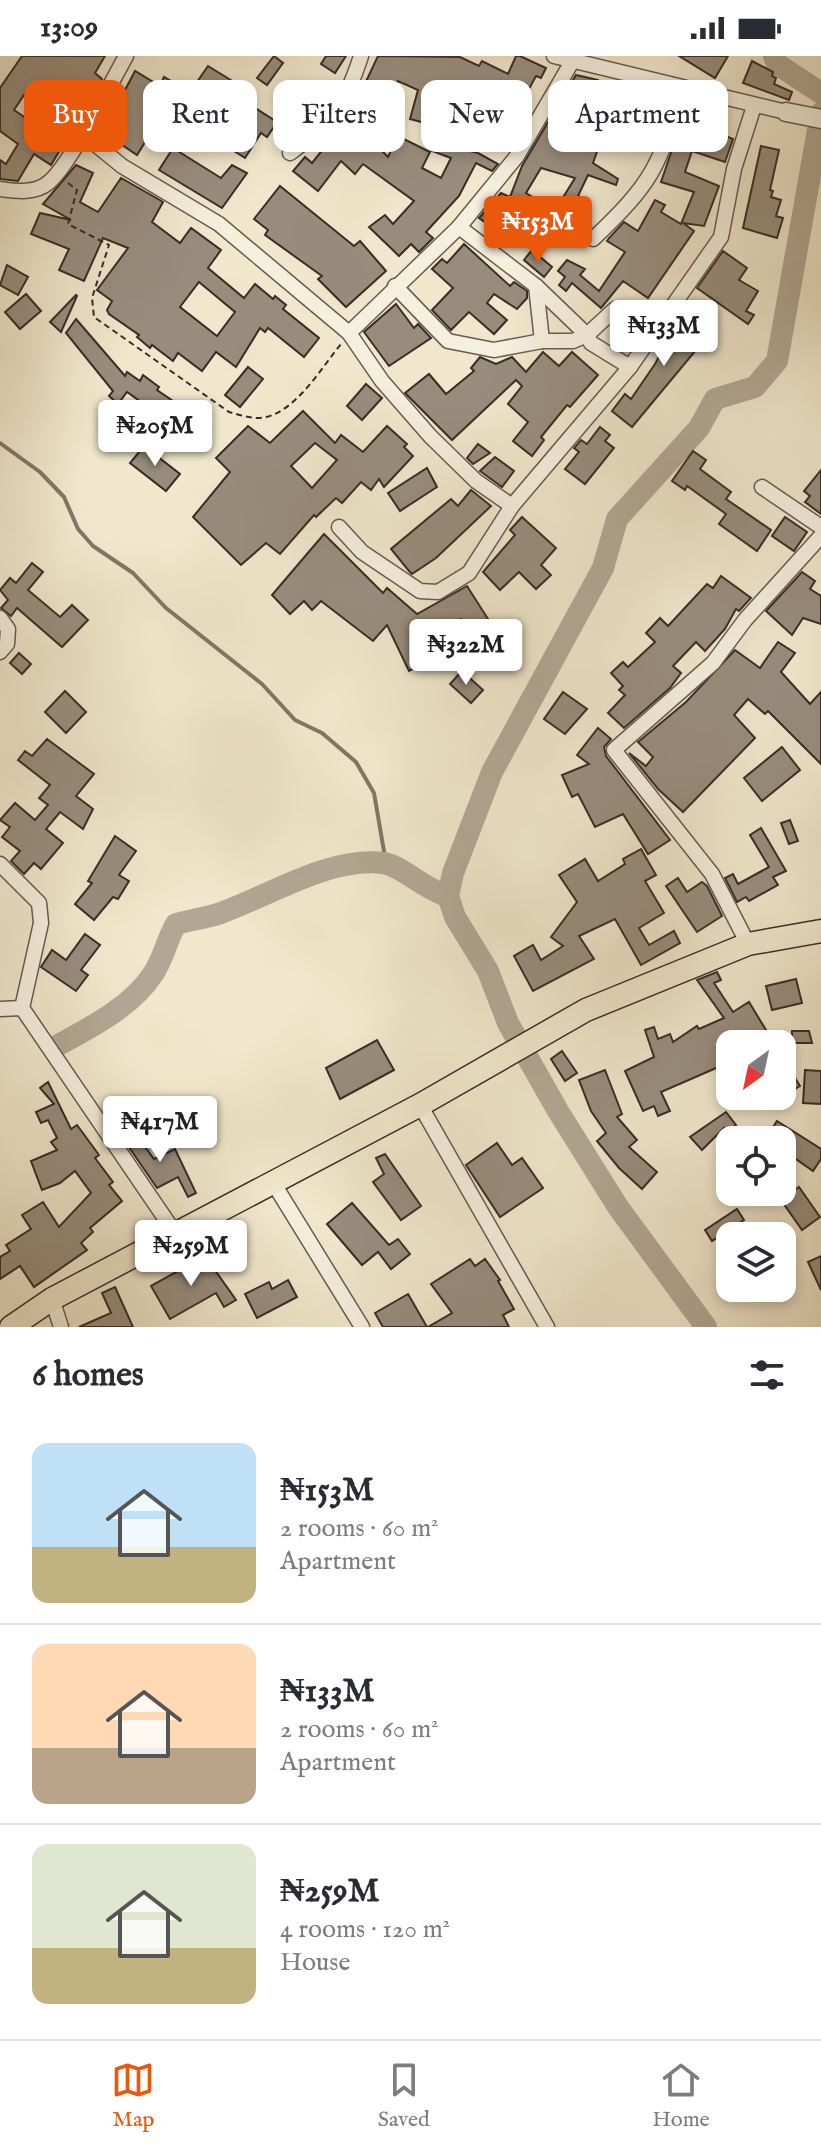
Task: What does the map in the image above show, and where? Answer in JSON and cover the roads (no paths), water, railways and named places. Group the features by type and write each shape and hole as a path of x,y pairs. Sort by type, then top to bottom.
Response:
{"main road":[{"path":"11,1327 52,1299 420,1105 586,1010 748,944 821,931"}],"street":[{"path":"113,80 126,56"},
{"path":"290,153 324,128 338,111 361,56"},
{"path":"554,56 647,80"},
{"path":"349,333 459,227 517,156 573,60"},
{"path":"728,100 821,119"},
{"path":"339,527 362,552 429,594 469,573 512,506 630,367 721,237 734,169 754,106"},
{"path":"0,189 36,190 50,182 70,152"},
{"path":"105,152 122,166 219,224 349,333 382,381 430,436 476,481 512,506"},
{"path":"593,239 637,198 657,166 661,152"},
{"path":"459,227 536,286 587,335 591,343 630,367"},
{"path":"395,286 448,341 494,350 542,341 573,341 587,335 615,309 649,341"},
{"path":"536,286 542,341"},
{"path":"762,487 821,527"},
{"path":"748,944 712,874 614,750 713,663 745,620 821,536"},
{"path":"0,618 8,629 7,644 0,652"},
{"path":"0,864 39,903 41,923 22,1008 175,1233"},
{"path":"0,1009 22,1008"},
{"path":"420,1105 547,1327"},
{"path":"274,1184 362,1327"},
{"path":"52,1299 61,1327"}],"waterway":[{"path":"774,56 777,64 821,93"},
{"path":"706,1327 618,1207 558,1111 508,1023 488,971 455,917 448,896 453,873 492,772 603,568 617,519 699,428 715,399 755,387 777,361 821,113"},
{"path":"0,443 40,472 64,497 78,529 93,546 133,573 166,608 262,684 295,720 322,733 356,762 374,793 386,863"},
{"path":"53,1048 108,1017 144,986 156,968 176,924 218,914 320,872 363,862 390,865 448,896"}]}
